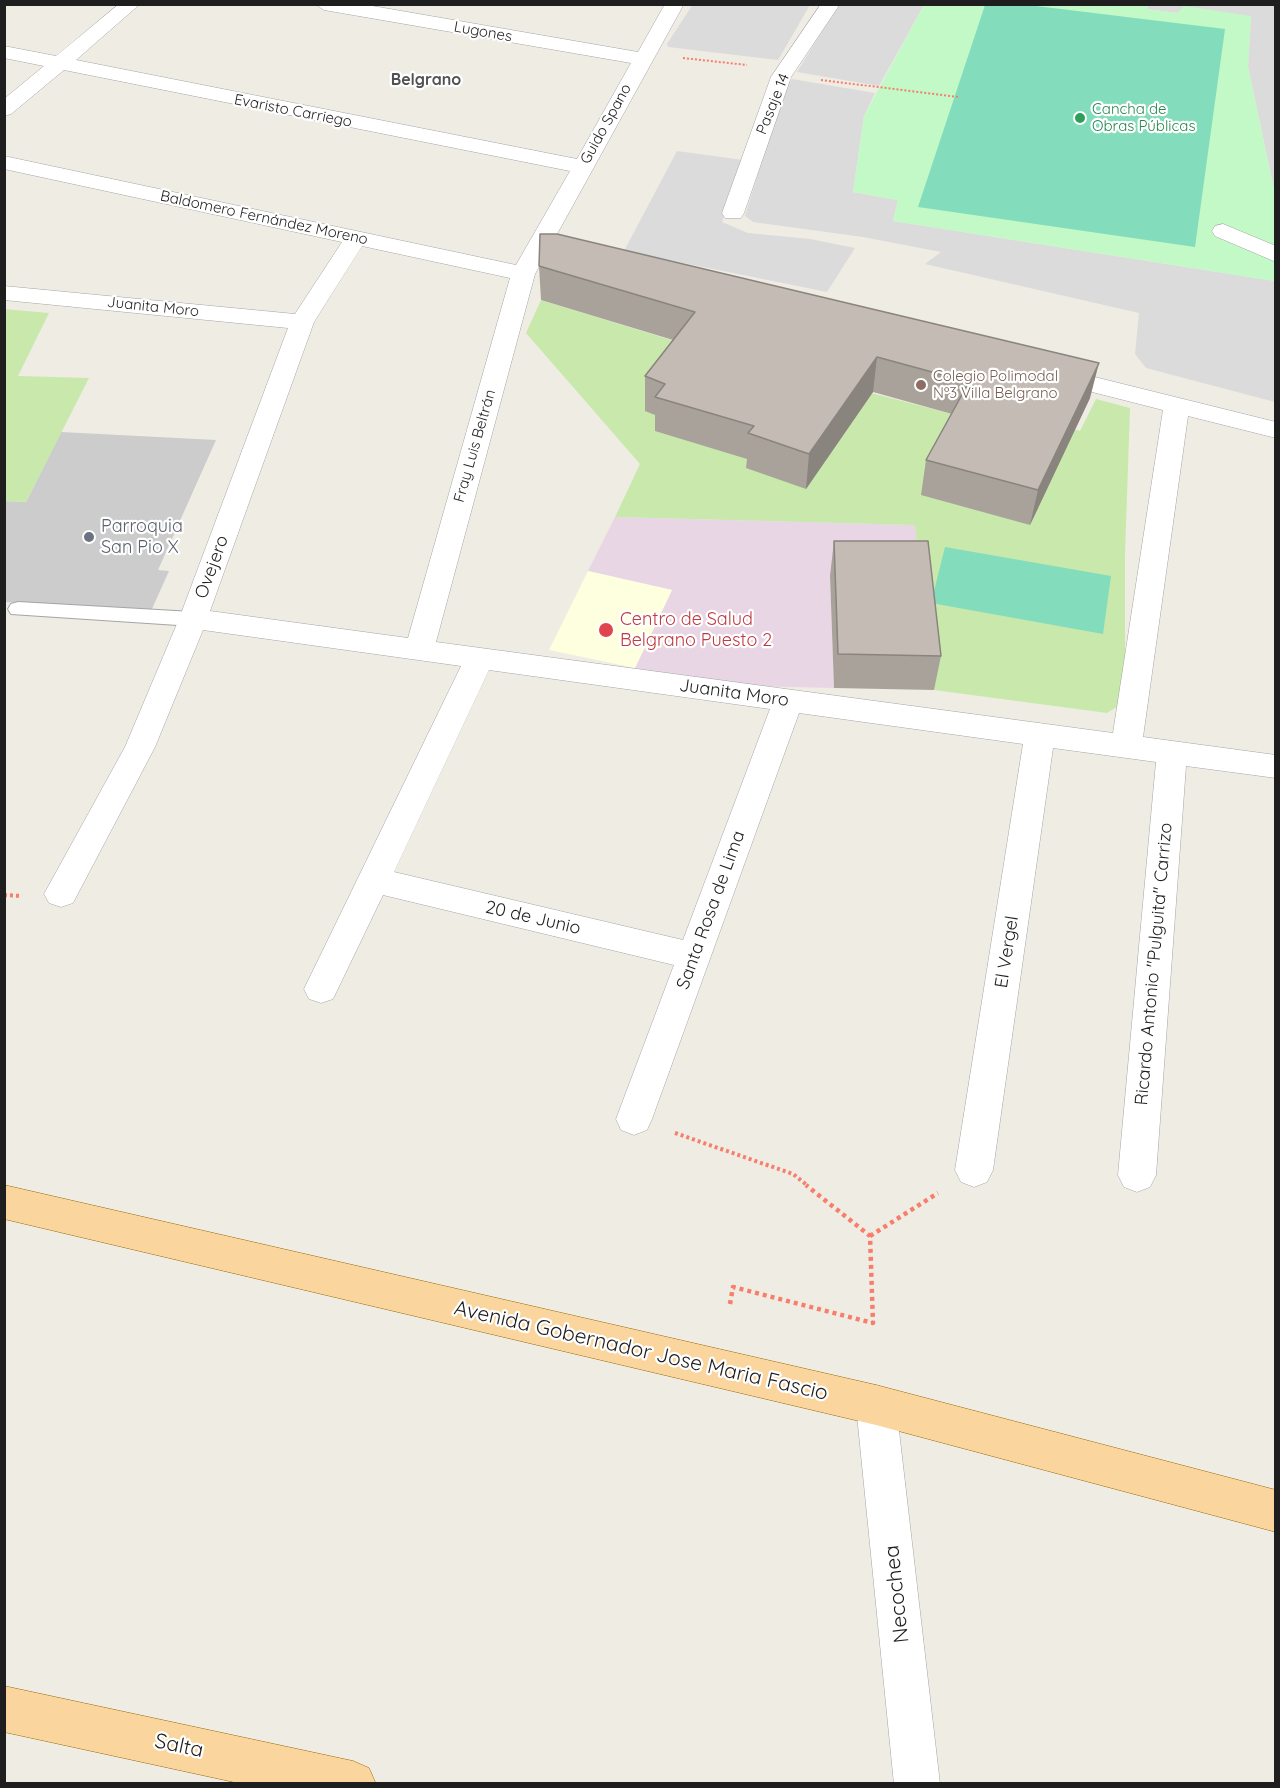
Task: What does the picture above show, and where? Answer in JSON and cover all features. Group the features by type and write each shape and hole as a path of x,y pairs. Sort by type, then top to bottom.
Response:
{"main road":[{"name":"Avenida Gobernador Jose Maria Fascio","path":"4,1202 876,1405 1275,1511"},
{"name":"Salta","path":"4,1709 353,1784"}],"street":[{"path":"4,111 131,4"},
{"name":"Lugones","path":"324,4 642,59"},
{"name":"Guido Spano","path":"551,248 583,167 675,4"},
{"name":"Pasaje 14","path":"733,213 781,77 831,4"},
{"name":"Evaristo Carriego","path":"4,52 60,65 583,167"},
{"name":"Baldomero Fernández Moreno","path":"4,162 523,274"},
{"path":"1223,231 1275,255"},
{"name":"Ovejero","path":"61,894 140,747 193,619 302,322 356,238"},
{"name":"Fray Luis Beltrán","path":"419,650 523,274 551,248"},
{"name":"Juanita Moro","path":"4,293 302,322"},
{"path":"1028,368 1275,430"},
{"path":"1126,747 1176,405"},
{"name":"Juanita Moro","path":"193,619 1275,767"},
{"path":"321,989 480,658"},
{"name":"Santa Rosa de Lima","path":"634,1119 789,701"},
{"name":"El Vergel","path":"974,1170 1040,735"},
{"name":"Ricardo Antonio \"Pulguita\" Carrizo","path":"1137,1175 1172,753"},
{"name":"20 de Junio","path":"374,880 693,956"},
{"name":"Necochea","path":"876,1405 917,1784"}],"lane":[{"path":"18,609 193,619"}],"path":[{"path":"634,1119 793,1174 870,1236 873,1323 733,1287 730,1304"},
{"path":"870,1236 974,1170"}],"shaded area":[{"path":"693,4 810,5 778,60 668,47 667,44"},
{"path":"1149,4 1275,5 1275,194 1248,67 1251,16 1177,13 1147,9"},
{"path":"838,5 924,5 879,86 797,72"},
{"path":"792,79 875,93 864,116 853,192 898,200 893,221 1275,281 1275,402 1146,368 1135,354 1139,313 925,264 941,252 863,237 753,222 745,216 783,94"},
{"path":"677,151 743,160 722,222 748,233 810,239 855,248 827,292 624,251"},
{"name":"Parroquia San Pio X","path":"61,432 216,440 158,570 169,571 151,611 5,602 4,501 26,502"},
{"path":"615,517 915,525 922,576 830,576 834,688 709,685 635,668 672,590 588,571"},
{"name":"Centro de Salud Belgrano Puesto 2","path":"588,571 672,590 635,668 549,650"}],"green space":[{"name":"Cancha de Obras Públicas","path":"1149,4 1147,9 1177,13 1184,6 1251,16 1248,67 1275,194 1275,281 893,221 898,200 853,192 864,116 924,5"},
{"name":"Cancha de Obras Públicas","path":"985,5 1028,5 1225,29 1195,247 918,207"},
{"path":"541,300 694,347 956,415 967,400 1080,431 1096,399 1130,408 1125,554 1125,702 1107,713 934,690 915,525 615,517 640,464 526,333"},
{"path":"4,309 49,313 18,376 89,378 26,502 5,501"},
{"path":"945,547 1111,576 1103,634 931,603"}],"building":[{"path":"540,234 557,234 1099,363 1038,490 926,460 969,382 877,357 809,454 748,433 754,426 655,397 665,384 645,376 695,312 539,266"},
{"path":"834,541 928,541 941,656 838,654"}],"place":[{"name":"Cancha de Obras Públicas","path":"1080,118"},
{"name":"Colegio Polimodal Nº3 Villa Belgrano","path":"921,385"},
{"name":"Parroquia San Pio X","path":"89,537"},
{"name":"Centro de Salud Belgrano Puesto 2","path":"606,630"}],"district":[{"name":"Belgrano","path":"426,80"}]}
